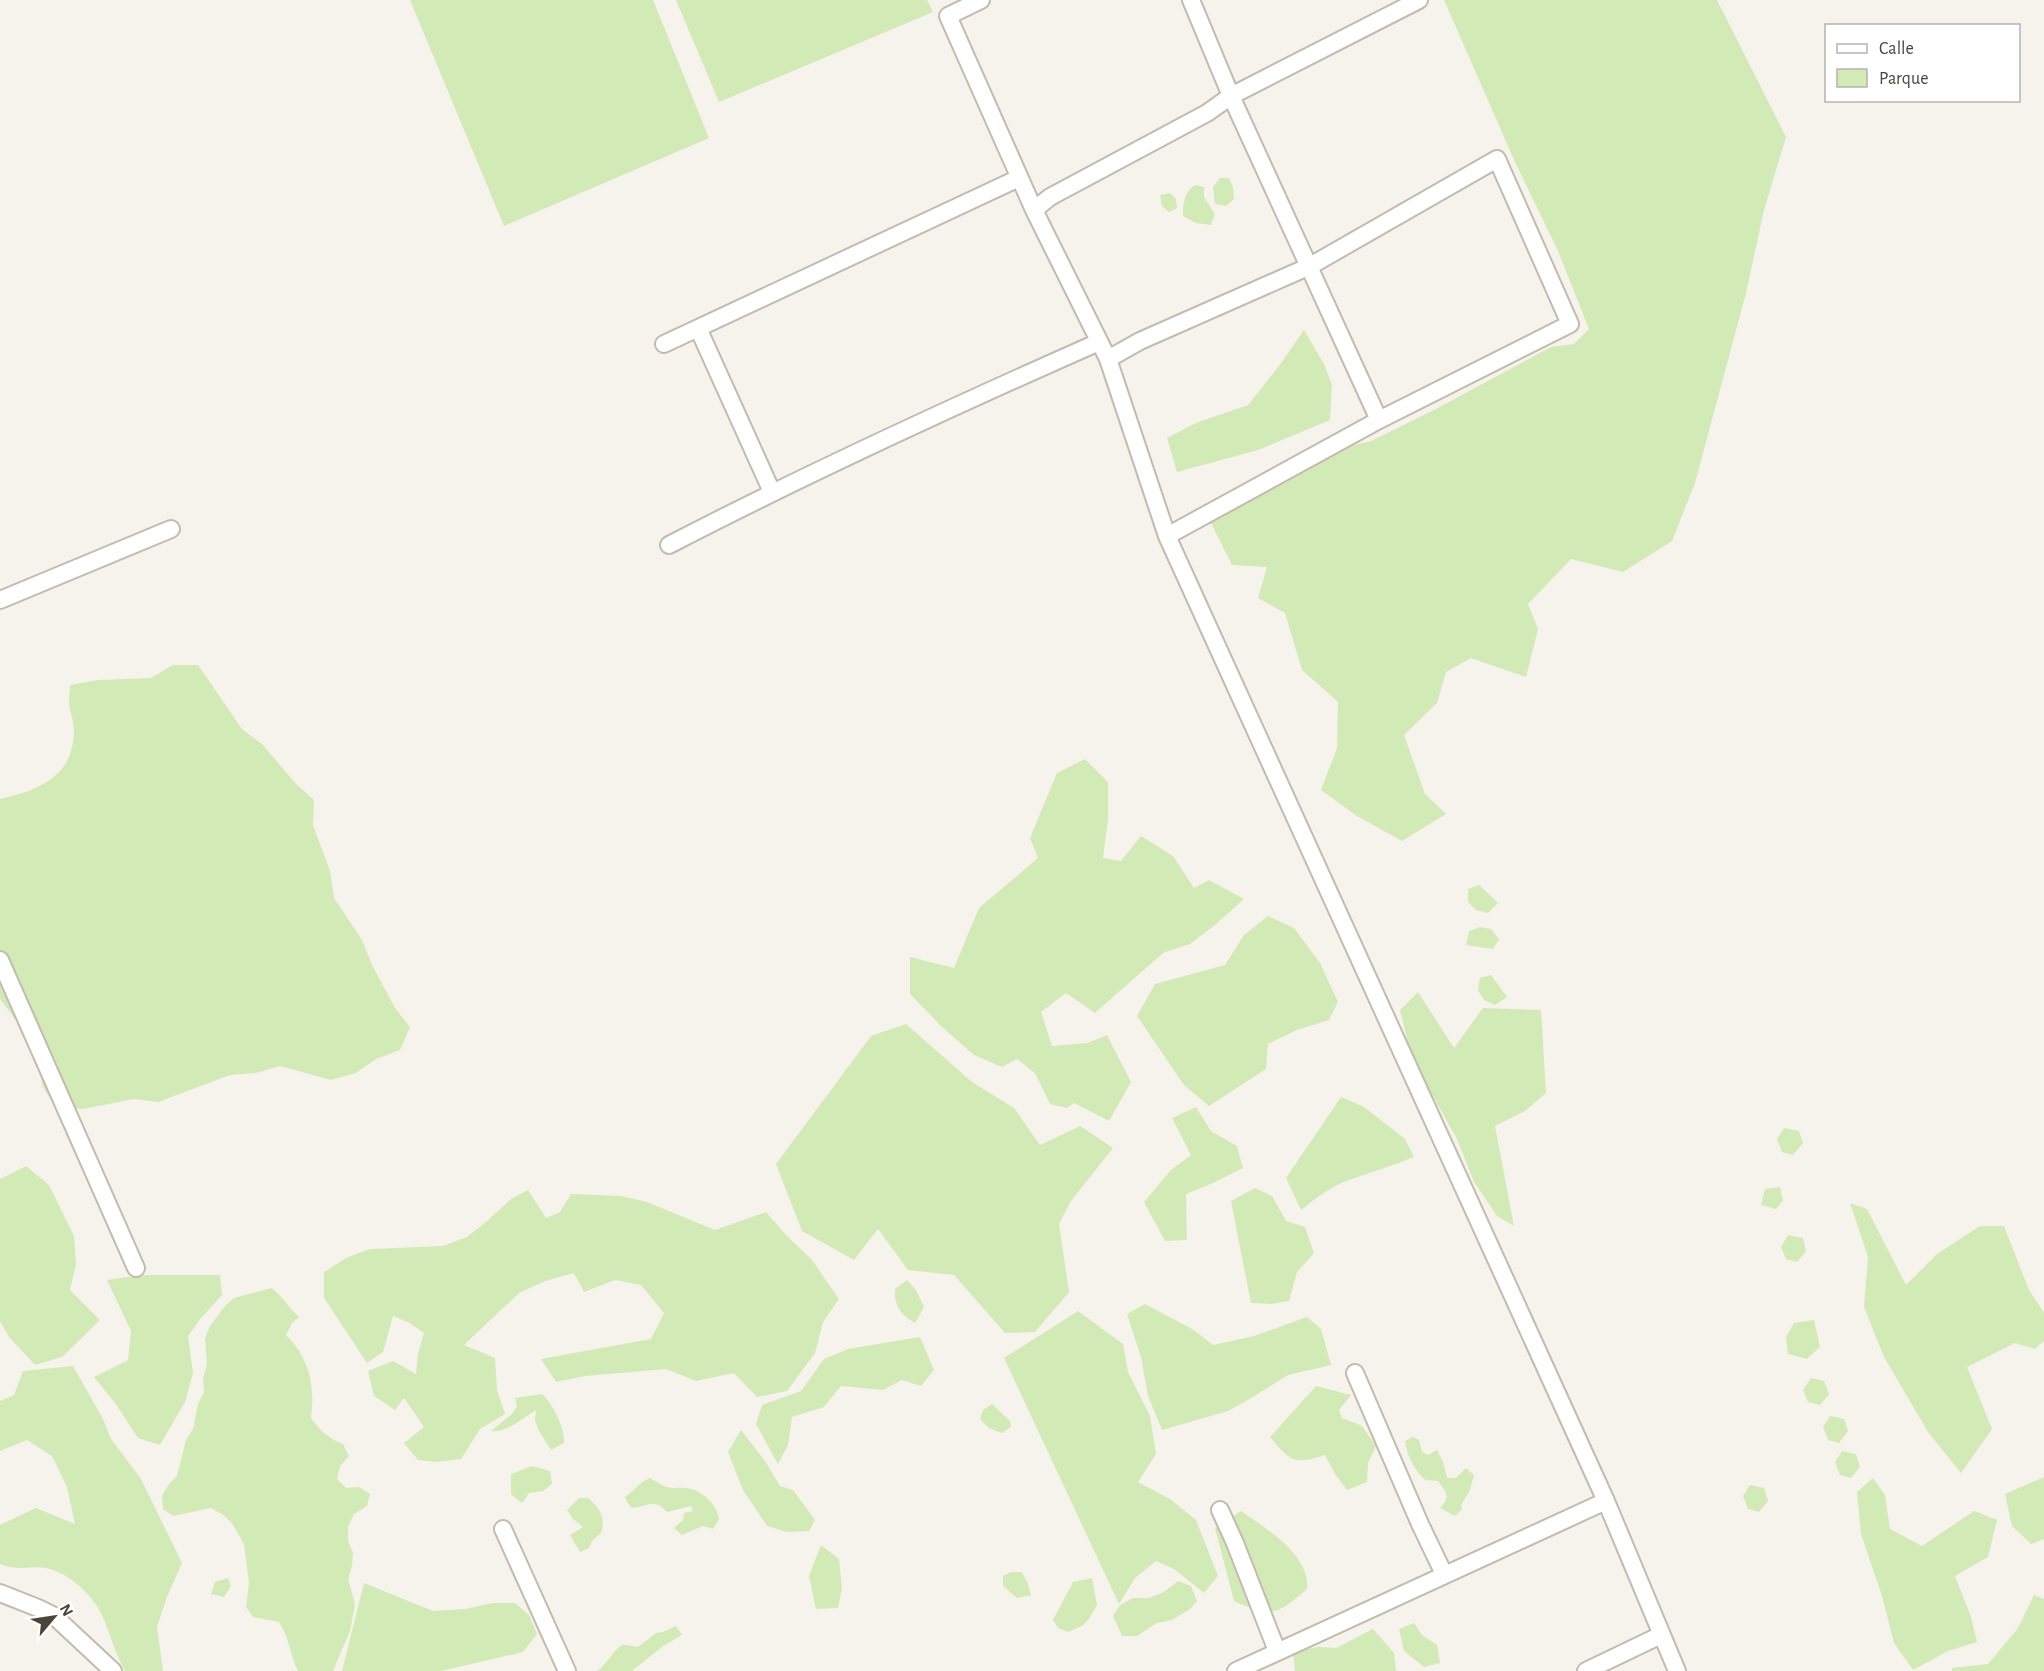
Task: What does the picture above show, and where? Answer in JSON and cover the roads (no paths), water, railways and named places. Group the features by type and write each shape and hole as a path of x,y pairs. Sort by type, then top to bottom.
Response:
{"street":[{"path":"981,0 948,16 1034,210 1108,359 1167,536 1606,1501 1677,1671"},
{"path":"1191,0 1231,96 1379,420"},
{"path":"1034,210 1050,197 1207,113 1231,96 1419,0"},
{"path":"1108,359 1140,341 1310,266 1497,159 1570,324 1379,420 1167,536"},
{"path":"664,344 1019,177"},
{"path":"698,328 772,492"},
{"path":"669,545 772,492 927,418 1099,342"},
{"path":"0,600 171,529"},
{"path":"0,960 136,1268"},
{"path":"1355,1373 1444,1574"},
{"path":"1236,1671 1606,1501"},
{"path":"1220,1510 1277,1651"},
{"path":"503,1528 567,1671"},
{"path":"0,1593 54,1616 113,1671"},
{"path":"1586,1671 1661,1635"}]}
